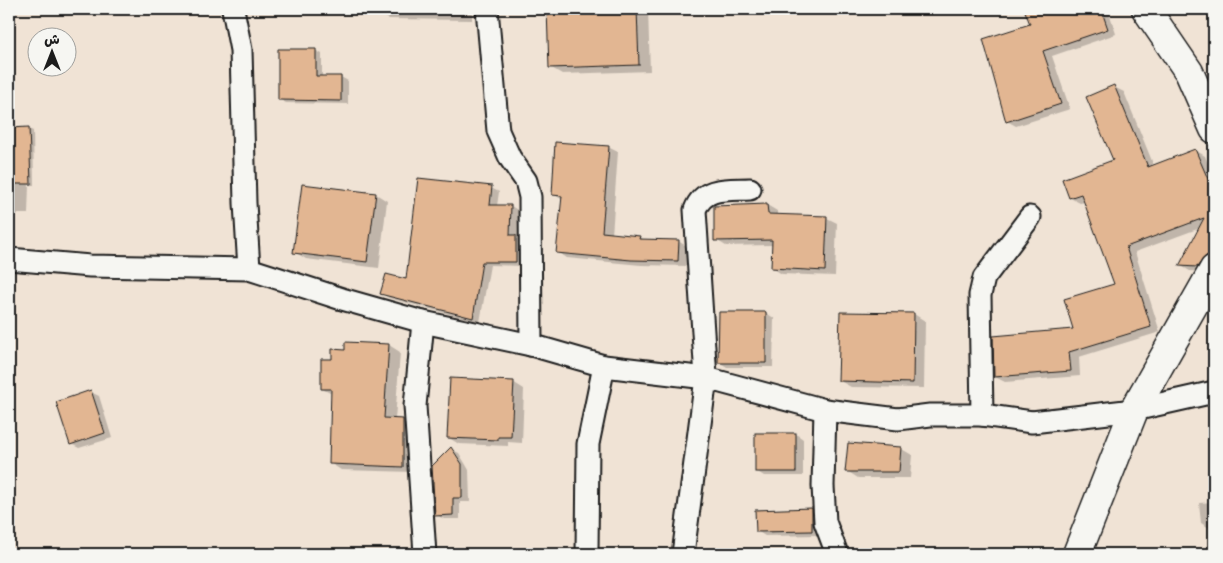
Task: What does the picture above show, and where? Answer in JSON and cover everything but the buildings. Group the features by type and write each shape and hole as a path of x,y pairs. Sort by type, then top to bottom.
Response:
{"street":[{"path":"233,9 241,50 245,204 249,269"},
{"path":"487,9 498,131 510,158 526,181 530,197 531,345"},
{"path":"1146,9 1189,72 1214,129"},
{"path":"683,554 706,378 695,210 698,201 710,192 750,189"},
{"path":"982,416 980,295 984,278 1030,217"},
{"path":"9,259 90,266 249,269 342,299 423,322 531,345 604,366 706,378 825,410 898,419 930,416 982,416 1032,422 1134,410 1214,392"},
{"path":"1077,554 1134,410 1214,269"},
{"path":"423,322 414,406 425,554"},
{"path":"587,554 588,444 604,366"},
{"path":"825,410 823,486 826,522 838,554"}]}
